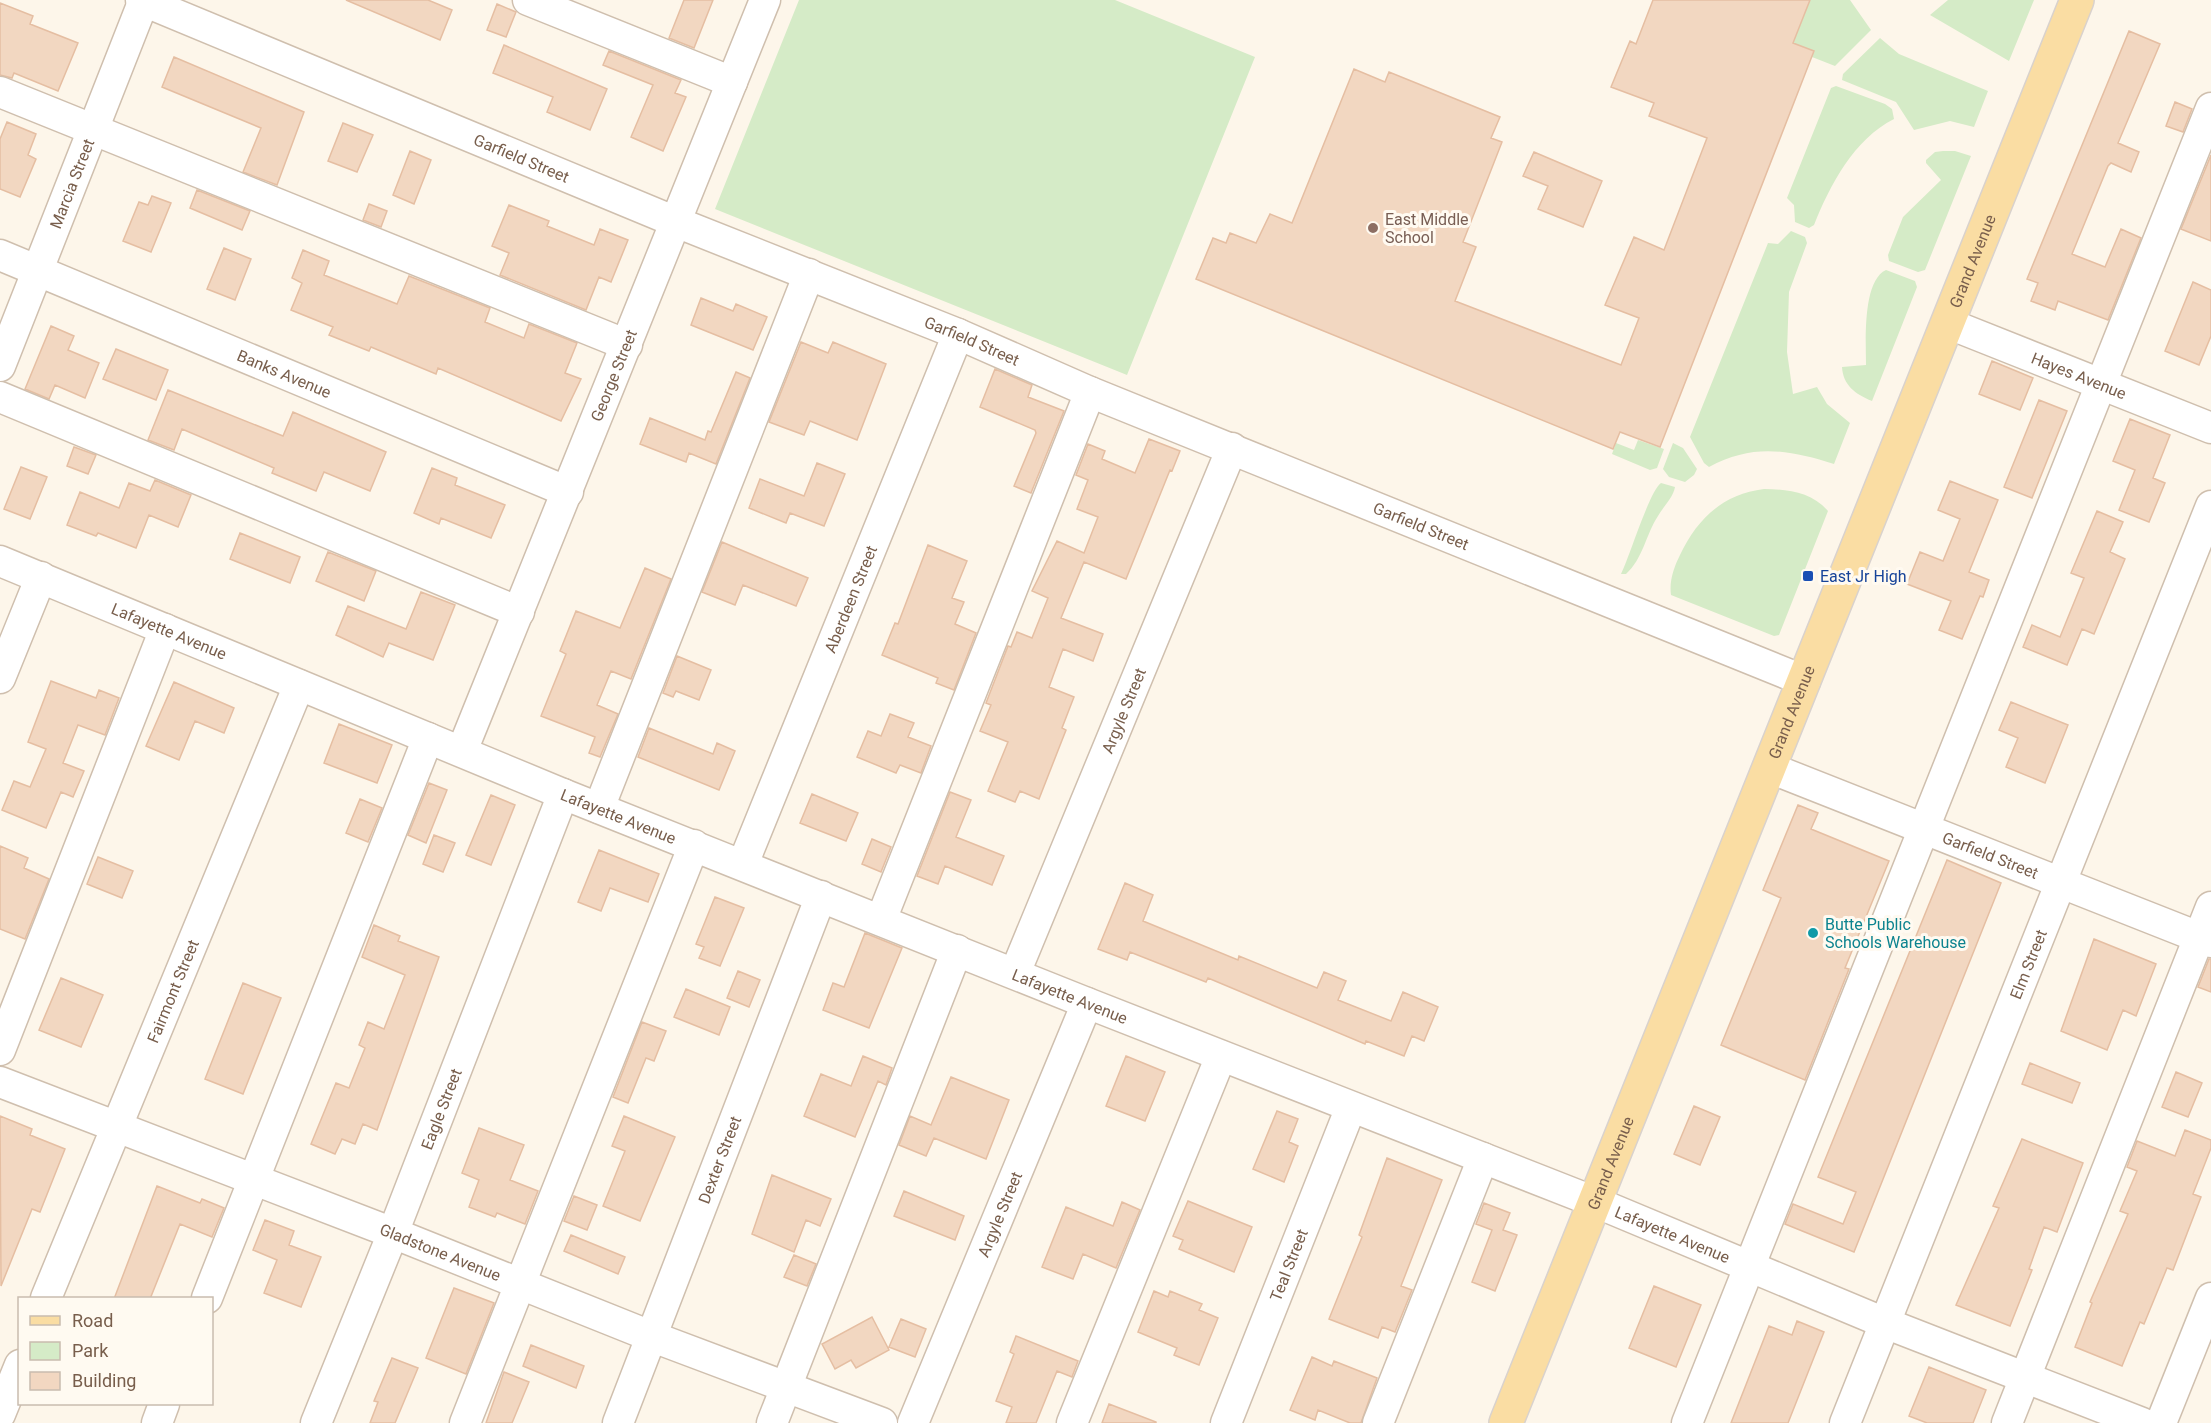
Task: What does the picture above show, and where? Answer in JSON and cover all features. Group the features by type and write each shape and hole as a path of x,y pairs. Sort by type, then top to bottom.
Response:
{"main road":[{"name":"Grand Avenue","path":"1506,1423 2077,0"}],"street":[{"name":"Marcia Street","path":"0,366 143,0"},
{"name":"Garfield Street","path":"143,0 676,222 958,334 1090,392 1805,681"},
{"path":"528,0 732,82"},
{"name":"George Street","path":"462,751 765,0"},
{"path":"0,92 627,345"},
{"path":"1687,1423 2211,108"},
{"name":"Banks Avenue","path":"0,255 568,492"},
{"path":"599,808 809,274"},
{"name":"Hayes Avenue","path":"1947,323 2211,428"},
{"name":"Aberdeen Street","path":"743,864 958,334"},
{"path":"881,920 1090,392"},
{"path":"0,397 519,612"},
{"name":"Argyle Street","path":"1015,973 1232,448"},
{"name":"Elm Street","path":"1845,1423 2211,507"},
{"name":"Lafayette Avenue","path":"0,561 563,794 1595,1202 1885,1323 2142,1423"},
{"path":"0,678 41,577"},
{"path":"0,1050 165,629"},
{"name":"Fairmont Street","path":"47,1297 115,1126 299,685"},
{"path":"208,1297 428,738"},
{"name":"Garfield Street","path":"1770,768 2205,940"},
{"name":"Eagle Street","path":"316,1423 393,1233 563,794"},
{"path":"465,1423 694,845"},
{"name":"Dexter Street","path":"618,1423 821,896"},
{"path":"2007,1423 2205,940 2211,908"},
{"path":"772,1423 957,950"},
{"name":"Argyle Street","path":"913,1423 1087,1003"},
{"path":"1072,1423 1221,1056"},
{"name":"Gladstone Avenue","path":"0,1082 254,1182 393,1233 653,1337 882,1423"},
{"name":"Teal Street","path":"1226,1423 1351,1107"},
{"path":"1378,1423 1483,1158"},
{"path":"2161,1423 2211,1298"},
{"path":"0,1414 18,1370"},
{"path":"157,1423 164,1405"}],"green space":[{"path":"799,0 1115,0 1255,57 1127,375 715,209"},
{"path":"1810,0 1850,0 1871,30 1835,66 1812,57 1813,51 1793,43"},
{"path":"1948,0 2034,0 2009,61 1930,15"},
{"path":"1880,38 1899,54 1988,91 1974,127 1950,121 1914,130 1896,102 1842,80 1843,74"},
{"path":"1836,86 1885,104 1892,109 1894,119 1867,138 1855,151 1836,179 1814,225 1809,228 1795,222 1794,205 1787,198 1831,88"},
{"path":"1955,151 1971,156 1925,270 1918,272 1889,261 1888,255 1903,217 1941,180 1926,160 1935,152"},
{"path":"1791,231 1805,237 1807,243 1789,292 1787,352 1793,394 1817,387 1827,404 1850,423 1834,464 1802,455 1771,451 1741,454 1709,467 1704,463 1690,437 1768,243 1778,244"},
{"path":"1886,270 1915,281 1917,287 1872,401 1847,384 1842,367 1866,365 1869,299 1878,276"},
{"path":"1638,440 1664,449 1657,468 1650,470 1612,454 1616,443 1634,450"},
{"path":"1673,443 1683,448 1697,469 1694,475 1685,482 1669,477 1663,469"},
{"path":"1661,483 1675,487 1672,495 1654,523 1632,568 1626,574 1621,574 1645,511"},
{"path":"1764,489 1799,493 1814,500 1828,511 1779,635 1774,636 1671,595 1672,574 1687,542 1703,520 1713,510 1736,496"}],"building":[{"path":"346,0 428,0 452,10 440,40"},
{"path":"684,0 713,0 694,48 669,38"},
{"name":"East Middle School","path":"1653,0 1810,0 1793,43 1814,51 1660,447 1620,432 1613,449 1196,279 1213,238 1226,243 1230,233 1256,243 1270,214 1292,223 1354,69 1385,82 1389,72 1500,117 1491,138 1502,142 1463,242 1476,247 1455,301 1621,365 1639,318 1605,305 1634,237 1664,250 1707,138 1649,116 1654,103 1611,87 1630,41 1636,44"},
{"path":"0,3 33,16 30,24 78,43 58,91 14,73 12,78 0,75"},
{"path":"497,4 516,12 506,37 487,30"},
{"path":"2129,31 2160,44 2118,143 2139,152 2131,172 2111,163 2108,166 2072,254 2105,267 2121,229 2141,238 2108,320 2058,301 2055,310 2031,301 2038,283 2027,279"},
{"path":"504,45 607,89 590,130 547,112 553,97 493,73"},
{"path":"609,51 681,80 675,93 686,97 663,151 631,137 653,85 603,65"},
{"path":"174,57 304,112 277,185 243,172 261,128 162,87"},
{"path":"2175,102 2192,109 2183,132 2166,126"},
{"path":"7,122 36,134 28,155 36,159 20,197 0,189 0,139"},
{"path":"343,123 373,135 357,172 328,161"},
{"path":"410,151 431,160 414,204 393,195"},
{"path":"1534,152 1602,181 1583,227 1538,209 1548,186 1523,176"},
{"path":"2211,155 2211,241 2181,229"},
{"path":"197,190 250,211 242,230 190,208"},
{"path":"152,196 171,203 151,252 123,241 139,202 148,205"},
{"path":"369,204 387,211 381,227 363,220"},
{"path":"509,205 549,221 547,226 594,245 600,229 628,240 611,282 599,277 586,310 500,275 509,253 492,246"},
{"path":"224,248 251,259 235,300 207,289"},
{"path":"303,250 329,261 324,275 397,304 409,276 490,308 485,322 524,338 529,324 577,343 565,373 581,379 561,421 438,368 436,374 371,347 369,351 329,335 333,327 291,310 302,283 292,278"},
{"path":"2193,282 2211,290 2211,336 2199,365 2165,351"},
{"path":"701,298 733,311 736,304 767,317 753,350 691,325"},
{"path":"51,326 74,336 68,350 99,363 85,398 55,385 49,399 25,389"},
{"path":"801,342 828,353 833,342 886,364 857,440 810,421 804,435 769,422"},
{"path":"116,349 168,370 156,400 103,379"},
{"path":"1992,361 2033,378 2020,410 1979,394"},
{"path":"995,369 1032,385 1028,397 1064,411 1031,493 1014,486 1036,433 1035,430 980,407"},
{"path":"736,372 750,378 716,464 689,453 686,462 640,444 650,418 705,440 708,431 711,432"},
{"path":"168,390 283,436 293,412 386,452 370,491 324,472 316,491 272,473 274,468 182,429 174,450 148,440"},
{"path":"2039,400 2067,411 2032,498 2004,487"},
{"path":"2130,419 2170,435 2153,478 2165,483 2149,522 2119,510 2135,470 2113,461"},
{"path":"1149,439 1180,451 1172,471 1170,470 1126,579 1084,562 1061,618 1103,634 1093,661 1063,649 1049,687 1074,697 1062,728 1066,730 1039,799 1020,791 1015,802 988,791 1008,742 980,731 991,705 986,703 1008,646 1011,647 1017,632 1032,638 1048,598 1032,591 1057,541 1084,553 1098,517 1077,509 1088,480 1076,475 1088,444 1105,451 1102,459 1135,473"},
{"path":"74,447 96,455 88,474 67,466"},
{"path":"817,463 845,474 824,526 790,513 786,523 749,508 760,479 804,496"},
{"path":"21,467 47,477 30,519 4,509"},
{"path":"432,468 457,478 455,485 505,505 491,538 441,518 439,524 414,513"},
{"path":"155,480 191,495 178,527 149,515 136,548 98,533 96,536 67,525 80,492 119,508 129,483 150,491"},
{"path":"1950,481 1998,500 1969,572 1989,580 1962,639 1939,630 1951,601 1907,584 1920,552 1943,561 1960,519 1938,510"},
{"path":"2097,511 2123,522 2110,552 2125,559 2094,634 2082,629 2067,665 2023,647 2032,625 2060,637 2084,578 2071,573"},
{"path":"240,533 300,557 290,583 230,559"},
{"path":"722,542 808,578 796,606 743,585 735,605 702,592"},
{"path":"928,545 967,561 952,598 964,602 955,624 976,633 954,690 936,683 938,678 882,655 895,623 898,624"},
{"path":"328,552 376,571 364,601 316,581"},
{"path":"645,568 671,579 631,679 611,671 597,705 618,714 600,757 589,753 595,737 541,716 566,654 560,651 576,611 620,628"},
{"path":"421,592 455,605 433,660 389,643 383,657 336,635 348,606 406,629"},
{"path":"677,656 711,670 699,700 676,691 673,697 663,693"},
{"path":"51,681 96,698 99,690 119,698 105,735 78,725 63,763 84,771 73,797 61,792 46,828 2,810 14,781 30,787 46,749 28,742"},
{"path":"174,682 234,708 224,733 195,721 179,760 146,746"},
{"path":"2011,702 2068,725 2045,783 2006,767 2018,738 1999,730"},
{"path":"890,714 914,723 908,737 931,746 921,773 900,765 896,773 857,757 868,731 881,736"},
{"path":"339,724 392,745 377,783 324,763"},
{"path":"649,728 713,754 717,743 735,751 719,790 638,757"},
{"path":"429,783 447,790 426,843 408,835"},
{"path":"950,792 971,800 956,837 1004,856 992,885 945,866 938,884 917,876"},
{"path":"812,794 858,813 846,841 800,823"},
{"path":"491,795 515,805 491,865 466,855"},
{"path":"360,799 382,808 368,842 346,833"},
{"name":"Butte Public Schools Warehouse","path":"1798,805 1818,813 1811,829 1889,861 1845,968 1849,969 1805,1080 1721,1045 1781,898 1763,890"},
{"path":"434,835 455,843 443,872 423,864"},
{"path":"872,839 891,847 881,872 862,864"},
{"path":"0,846 28,858 24,868 49,879 25,939 0,929"},
{"path":"599,850 659,874 648,902 610,888 601,911 578,902"},
{"path":"98,857 133,871 122,898 87,884"},
{"path":"1947,860 2001,883 1854,1252 1785,1224 1793,1204 1843,1224 1856,1192 1818,1177"},
{"path":"1125,883 1153,895 1143,921 1238,960 1239,956 1317,988 1324,972 1346,981 1338,1000 1391,1021 1403,992 1438,1007 1424,1041 1412,1036 1404,1056 1366,1041 1365,1044 1208,978 1206,982 1130,952 1127,960 1098,949"},
{"path":"715,897 744,908 720,966 699,958 704,947 696,944"},
{"path":"374,925 400,936 398,941 439,957 377,1130 363,1124 355,1144 342,1139 335,1154 311,1144 336,1083 349,1088 365,1048 359,1045 368,1022 384,1029 405,975 362,957"},
{"path":"865,933 902,948 869,1028 823,1010 833,983 844,987"},
{"path":"2094,939 2156,964 2136,1016 2123,1010 2107,1050 2061,1031"},
{"path":"2209,959 2211,959 2211,992 2198,987"},
{"path":"738,971 760,980 749,1007 727,998"},
{"path":"61,978 103,995 81,1047 39,1030"},
{"path":"243,983 281,998 243,1094 205,1079"},
{"path":"686,989 730,1007 719,1035 674,1017"},
{"path":"642,1022 666,1031 654,1061 646,1058 628,1103 613,1097"},
{"path":"863,1056 892,1068 886,1085 878,1081 855,1137 804,1116 821,1074 851,1086"},
{"path":"1126,1056 1165,1072 1145,1121 1106,1106"},
{"path":"2030,1063 2080,1083 2072,1103 2022,1084"},
{"path":"2176,1072 2202,1083 2188,1117 2162,1107"},
{"path":"951,1077 1009,1100 986,1159 934,1138 926,1156 899,1145 910,1116 931,1125"},
{"path":"1694,1106 1720,1117 1700,1165 1674,1154"},
{"path":"1277,1111 1298,1119 1289,1142 1298,1146 1284,1182 1253,1169"},
{"path":"0,1116 32,1129 30,1135 65,1149 40,1212 32,1209 1,1286"},
{"path":"624,1116 675,1137 640,1221 603,1206 625,1151 612,1146"},
{"path":"479,1128 524,1145 510,1180 538,1191 525,1224 497,1213 495,1217 469,1207 479,1180 462,1173"},
{"path":"2185,1130 2211,1140 2211,1148 2193,1194 2201,1197 2173,1270 2167,1268 2144,1324 2140,1322 2122,1366 2075,1347 2092,1303 2090,1302 2128,1214 2120,1211 2137,1171 2127,1167 2137,1141 2175,1156"},
{"path":"2022,1139 2083,1163 2057,1232 2044,1227 2029,1269 2032,1270 2010,1326 1956,1305 1999,1208 1993,1206"},
{"path":"1387,1158 1442,1180 1401,1286 1412,1290 1395,1332 1382,1327 1378,1338 1329,1319 1362,1237 1359,1235"},
{"path":"772,1175 831,1199 820,1226 806,1220 794,1252 752,1234"},
{"path":"157,1186 200,1203 202,1199 224,1208 212,1237 180,1224 151,1297 115,1297"},
{"path":"904,1191 964,1216 955,1240 894,1216"},
{"path":"574,1196 597,1205 587,1230 564,1221"},
{"path":"1188,1201 1252,1227 1234,1272 1179,1249 1183,1240 1173,1236"},
{"path":"1122,1202 1140,1210 1116,1268 1083,1254 1073,1279 1042,1267 1066,1207 1113,1226"},
{"path":"1484,1203 1510,1213 1503,1230 1517,1235 1495,1291 1472,1282 1492,1230 1476,1224"},
{"path":"265,1220 294,1231 289,1245 321,1257 301,1307 264,1293 277,1260 253,1250"},
{"path":"571,1235 625,1257 618,1274 564,1251"},
{"path":"794,1255 816,1264 807,1286 784,1277"},
{"path":"1654,1286 1701,1305 1676,1367 1629,1348"},
{"path":"454,1288 494,1303 466,1374 426,1358"},
{"path":"1154,1291 1168,1297 1170,1291 1202,1304 1199,1310 1218,1318 1199,1365 1174,1355 1177,1348 1138,1332"},
{"path":"872,1317 889,1350 856,1368 851,1360 835,1369 822,1344"},
{"path":"901,1319 926,1329 915,1357 889,1347"},
{"path":"1797,1321 1824,1332 1788,1423 1731,1423 1769,1326 1792,1335"},
{"path":"1016,1336 1078,1361 1072,1377 1057,1371 1036,1423 1006,1423 1012,1407 996,1401 1014,1354 1010,1352"},
{"path":"531,1345 584,1366 576,1388 523,1366"},
{"path":"1312,1357 1332,1366 1334,1361 1377,1378 1361,1423 1350,1423 1318,1410 1315,1420 1290,1410"},
{"path":"392,1358 418,1368 395,1423 370,1423 378,1402 374,1401"},
{"path":"1929,1367 1986,1390 1973,1423 1927,1423 1909,1416"},
{"path":"504,1372 529,1382 512,1423 486,1423"},
{"path":"1109,1404 1156,1422 1156,1423 1102,1423"}],"place":[{"name":"East Middle School","path":"1373,228"},
{"name":"East Jr High","path":"1808,576"},
{"name":"Butte Public Schools Warehouse","path":"1813,933"}]}
